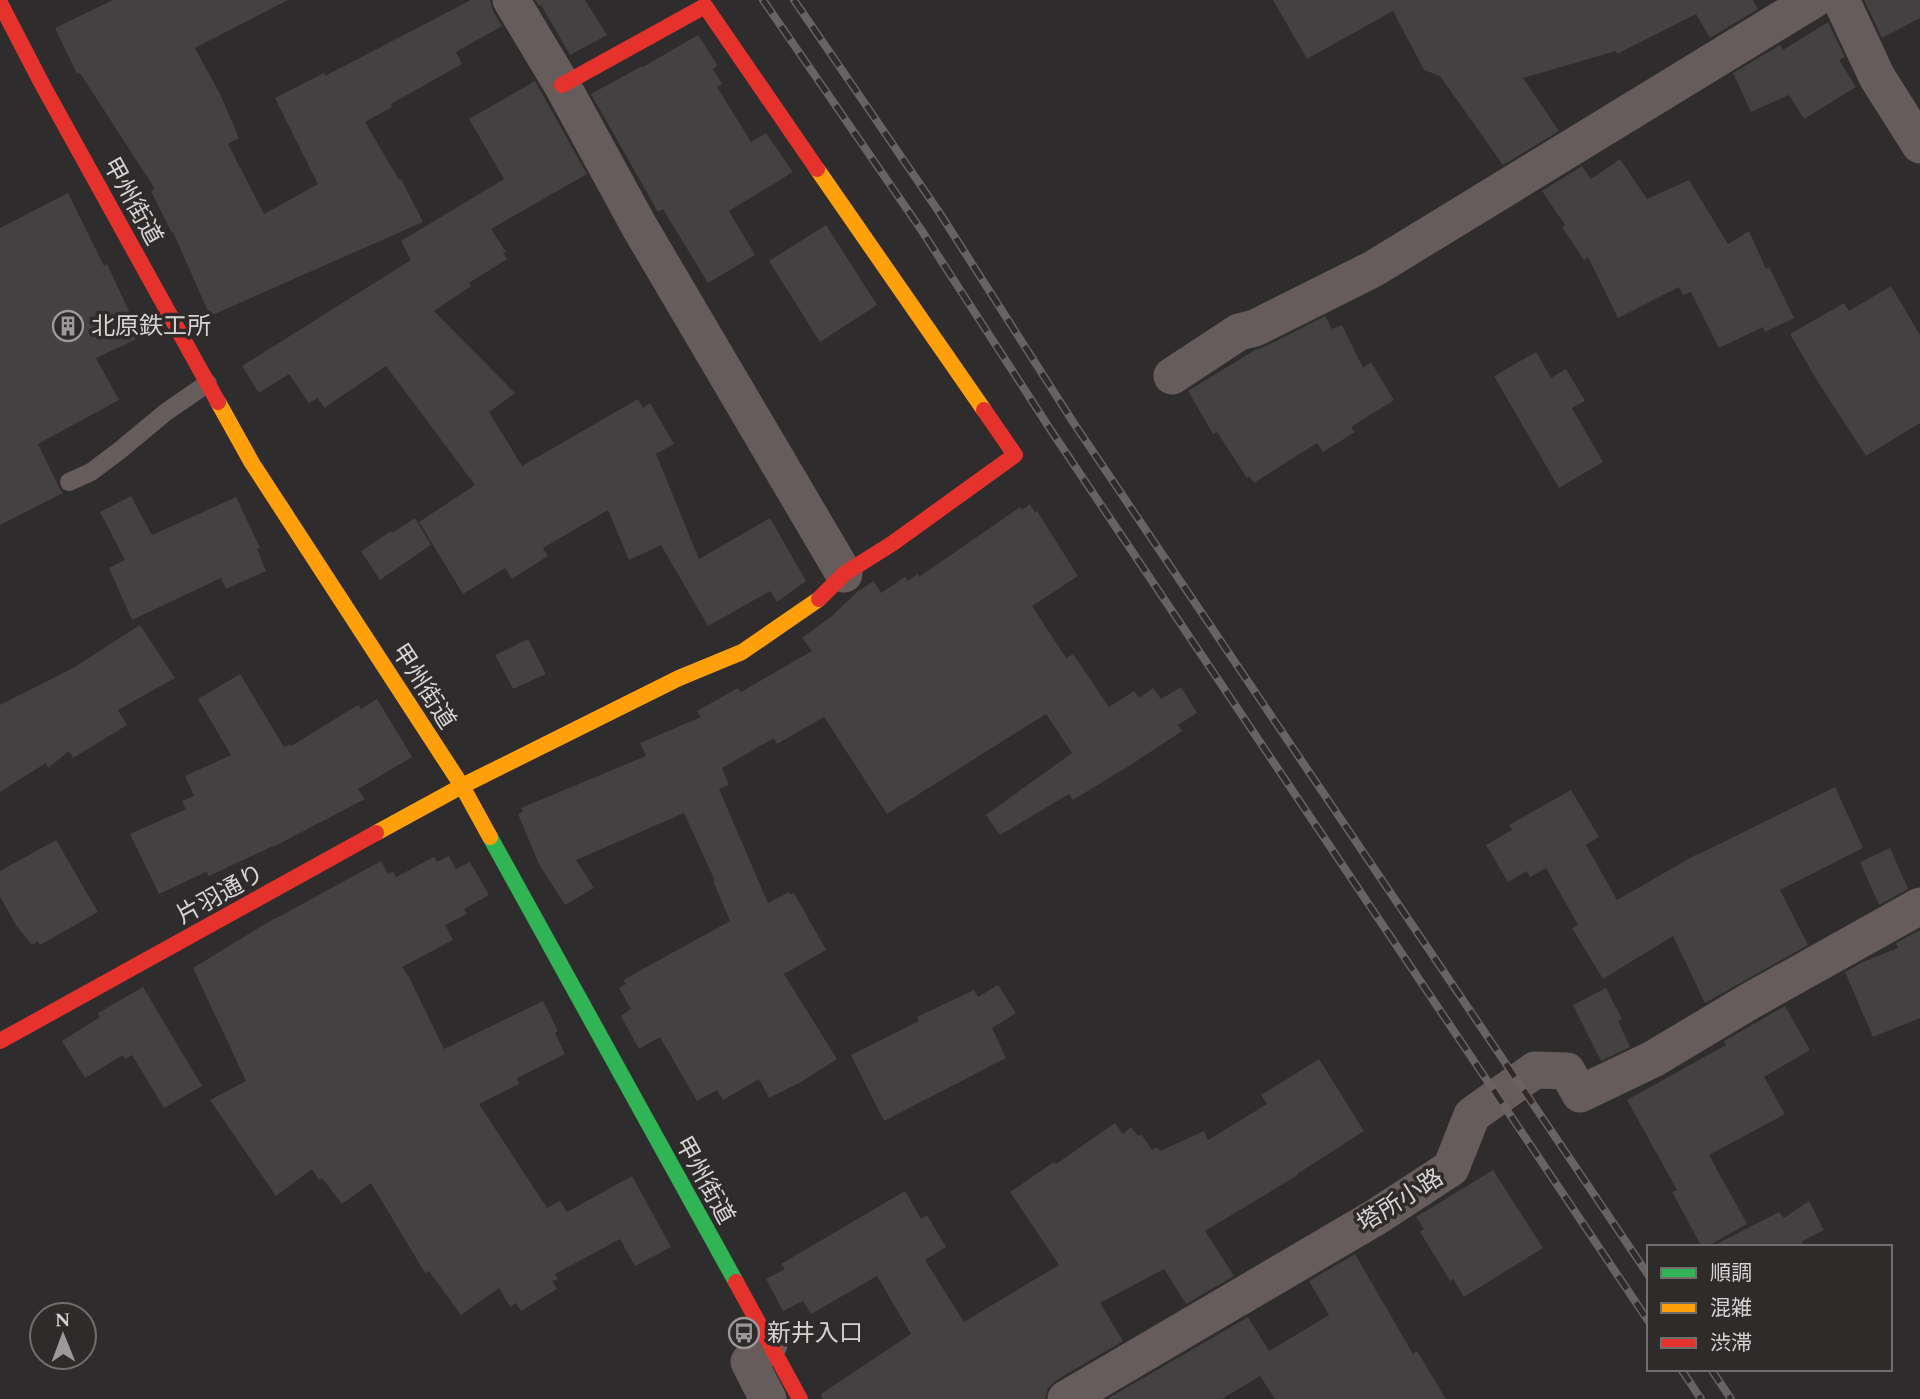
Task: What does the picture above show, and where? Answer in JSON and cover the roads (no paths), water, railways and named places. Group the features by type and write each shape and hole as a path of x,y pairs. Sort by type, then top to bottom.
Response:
{"main road":[{"name":"甲州街道","path":"0,3 252,463 462,786 800,1399"},
{"name":"片羽通り","path":"0,1041 462,786 678,678 742,652 817,601 844,574 893,543 1015,455 705,6 562,85"}],"street":[{"path":"510,0 562,85 639,226 844,574"},
{"path":"1171,376 1239,332 1255,328 1373,269 1813,0"},
{"path":"1841,0 1877,77 1920,145"},
{"name":"塔所小路","path":"1066,1399 1376,1217 1451,1168 1472,1115 1535,1070 1567,1072 1580,1094 1653,1059 1920,906"},
{"path":"768,1399 749,1362 769,1344"}],"lane":[{"path":"69,482 91,472 166,412 208,383"}],"railway":[{"path":"763,0 922,231 1052,432 1647,1319"},
{"path":"794,0 939,212 1073,422 1647,1273"},
{"path":"1682,1371 1701,1399"},
{"path":"1712,1371 1731,1399"}],"place":[{"name":"北原鉄工所","path":"68,326"},
{"name":"新井入口","path":"744,1333"}]}
